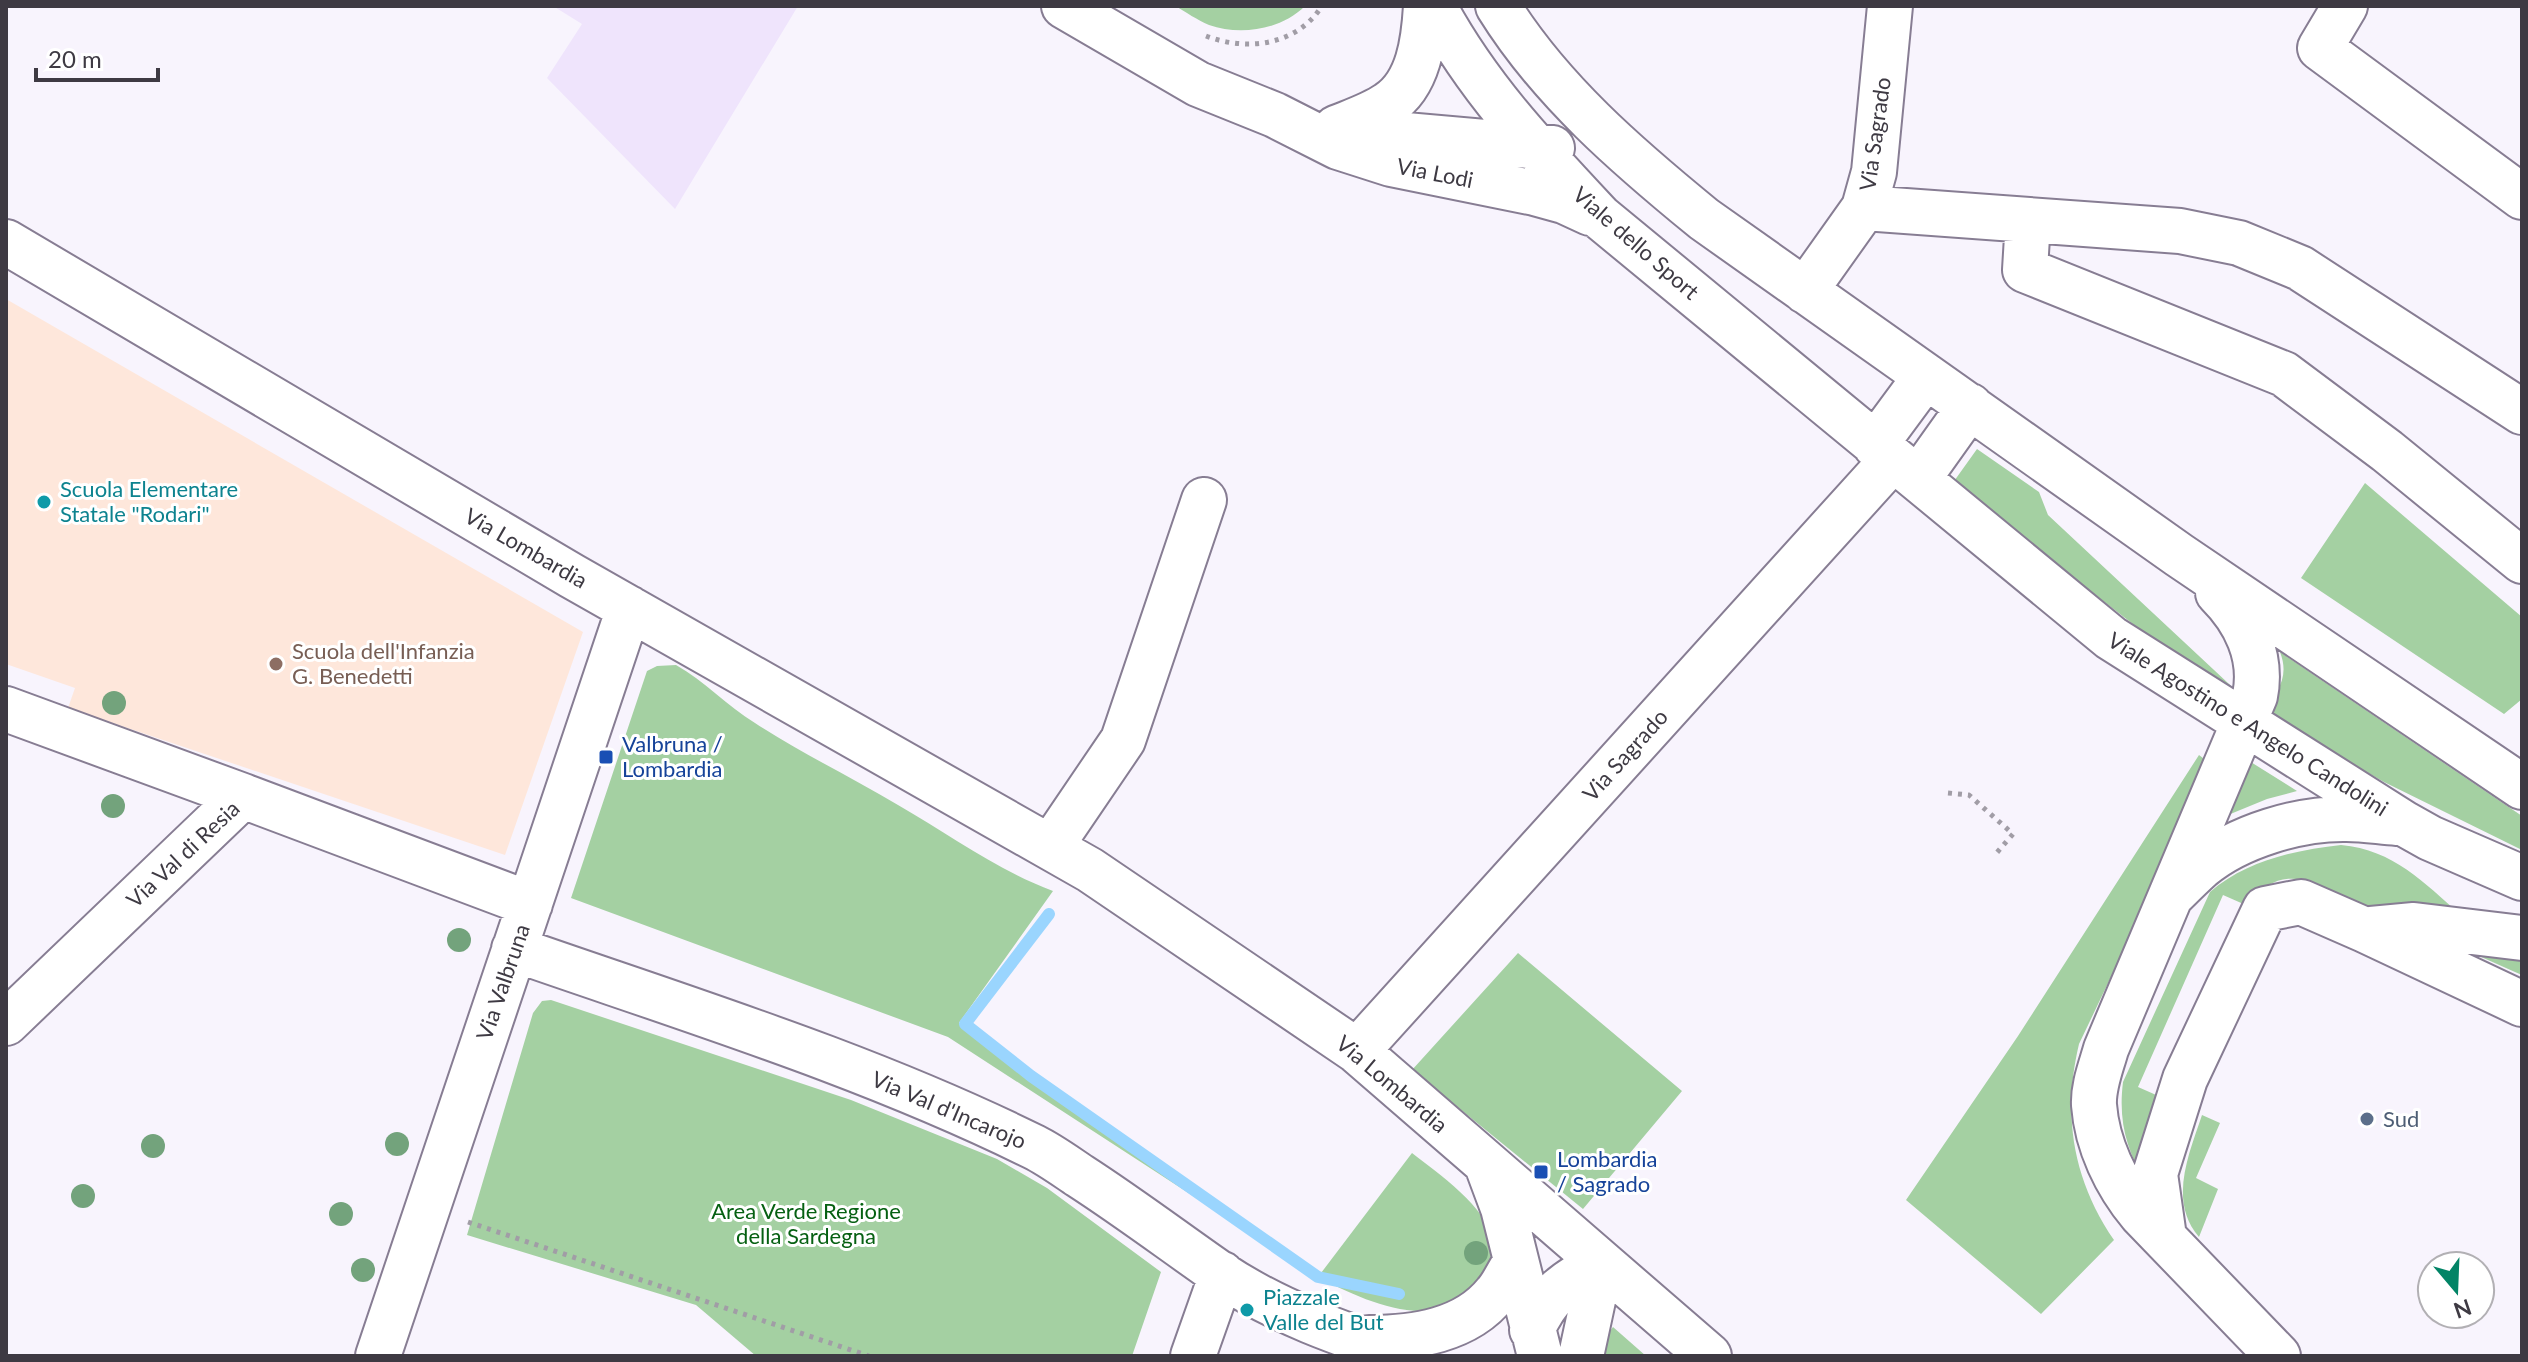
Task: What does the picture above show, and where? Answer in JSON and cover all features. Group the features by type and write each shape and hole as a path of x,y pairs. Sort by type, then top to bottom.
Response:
{"street":[{"name":"Via Lodi","path":"1064,6 1198,84 1275,115 1338,147 1391,164 1535,193 1564,201 1600,217"},
{"path":"1336,128 1392,102 1406,85 1418,60 1426,6"},
{"name":"Viale dello Sport","path":"1434,6 1481,84 1600,217 1896,461"},
{"path":"1498,6 1559,88 1640,166 1704,219 2179,555 2522,787"},
{"name":"Via Sagrado","path":"1805,291 1864,208 1874,172 1890,6"},
{"path":"2345,6 2320,48 2522,197"},
{"name":"Via Lodi","path":"1275,115 1385,135 1577,149 1640,166"},
{"path":"1864,208 2180,231 2239,243 2300,268 2522,412"},
{"path":"2028,220 2025,270 2284,374 2387,451 2522,561"},
{"name":"Via Lombardia","path":"6,242 629,608 1090,870 1357,1051 1709,1356"},
{"path":"1896,461 1948,391"},
{"name":"Via Sagrado","path":"1357,1051 1896,461"},
{"name":"Viale Agostino e Angelo Candolini","path":"1896,461 2111,638 2243,724 2418,831 2522,878"},
{"path":"1051,846 1123,740 1204,500"},
{"path":"2179,555 2229,604 2242,622 2257,663 2258,682 2106,1049 2097,1076 2094,1103 2099,1133 2124,1193 2278,1356"},
{"name":"Via Valbruna","path":"378,1356 629,608"},
{"path":"6,709 243,796"},
{"name":"Via Val di Resia","path":"6,1023 243,796 530,904"},
{"path":"2170,897 2203,865 2232,848 2265,834 2304,823 2345,818 2418,831 2522,936"},
{"path":"2164,1237 2155,1174 2159,1160 2185,1079 2265,909 2301,902 2522,1004"},
{"path":"2365,930 2414,925 2522,936"},
{"name":"Via Val d'Incarojo","path":"514,949 826,1058 955,1110 1038,1149 1222,1274 1306,1321 1407,1356"},
{"path":"1486,1163 1503,1208 1542,1347"},
{"name":"Via Val d'Incarojo","path":"1451,1325 1477,1311 1496,1293 1516,1261"},
{"path":"1542,1347 1545,1303 1568,1281 1601,1263"},
{"path":"1581,1356 1601,1263"},
{"path":"1193,1356 1222,1274"},
{"name":"Via Val d'Incarojo","path":"1351,1338 1399,1338 1425,1334 1487,1317 1512,1321 1542,1347"}],"path":[{"path":"1193,31 1219,41 1246,45 1268,43 1292,35 1314,19 1322,6"},
{"path":"1948,793 1969,795 2013,834 1994,856"},
{"path":"426,1208 869,1356"}],"shaded area":[{"path":"553,6 798,6 675,209 547,78 582,24"},
{"path":"6,299 583,632 505,855 68,708 75,688 6,664"}],"green space":[{"path":"1175,6 1305,6 1284,21 1260,29 1234,30 1209,25"},
{"path":"1977,449 2039,492 2048,515 2244,698 2239,706 1952,484"},
{"path":"2365,483 2522,617 2522,699 2504,714 2301,578"},
{"path":"2280,652 2522,816 2522,850 2384,782 2264,713 2283,677"},
{"path":"676,665 772,734 993,862 1053,891 959,1023 1318,1277 948,1037 571,898 647,671 657,666"},
{"path":"2199,755 2212,765 2079,1044 2074,1070 2072,1121 2080,1170 2100,1217 2114,1240 2041,1314 1906,1200 2018,1036"},
{"path":"2246,759 2297,791 2228,815"},
{"path":"2341,845 2377,853 2392,861 2461,915 2383,911 2308,881 2293,879 2278,881 2263,889 2248,906 2223,895 2138,1087 2163,1098 2146,1185 2123,1123 2123,1082 2210,892 2255,865 2306,850"},
{"path":"2443,940 2522,952 2522,975 2515,972"},
{"path":"1518,953 1682,1091 1583,1209 1412,1070"},
{"name":"Area Verde Regione della Sardegna","path":"551,1000 851,1100 997,1159 1047,1188 1161,1272 1132,1356 756,1356 696,1305 467,1235 533,1013 542,1001"},
{"path":"2202,1115 2220,1123 2196,1178 2218,1189 2199,1237 2190,1223 2183,1193 2187,1161"},
{"path":"1412,1153 1472,1204 1490,1229 1494,1242 1492,1260 1483,1275 1460,1299 1441,1308 1424,1311 1386,1306 1318,1277"},
{"path":"1613,1327 1646,1356 1600,1356"}],"waterway":[{"path":"1049,914 965,1024 1031,1076 1318,1277 1399,1294"}],"place":[{"name":"Scuola Elementare Statale \"Rodari\"","path":"44,502"},
{"name":"Scuola dell'Infanzia G. Benedetti","path":"276,664"},
{"name":"Valbruna / Lombardia","path":"606,757"},
{"name":"Sud","path":"2367,1119"},
{"name":"Lombardia / Sagrado","path":"1541,1172"},
{"name":"Piazzale Valle del But","path":"1247,1310"}]}
